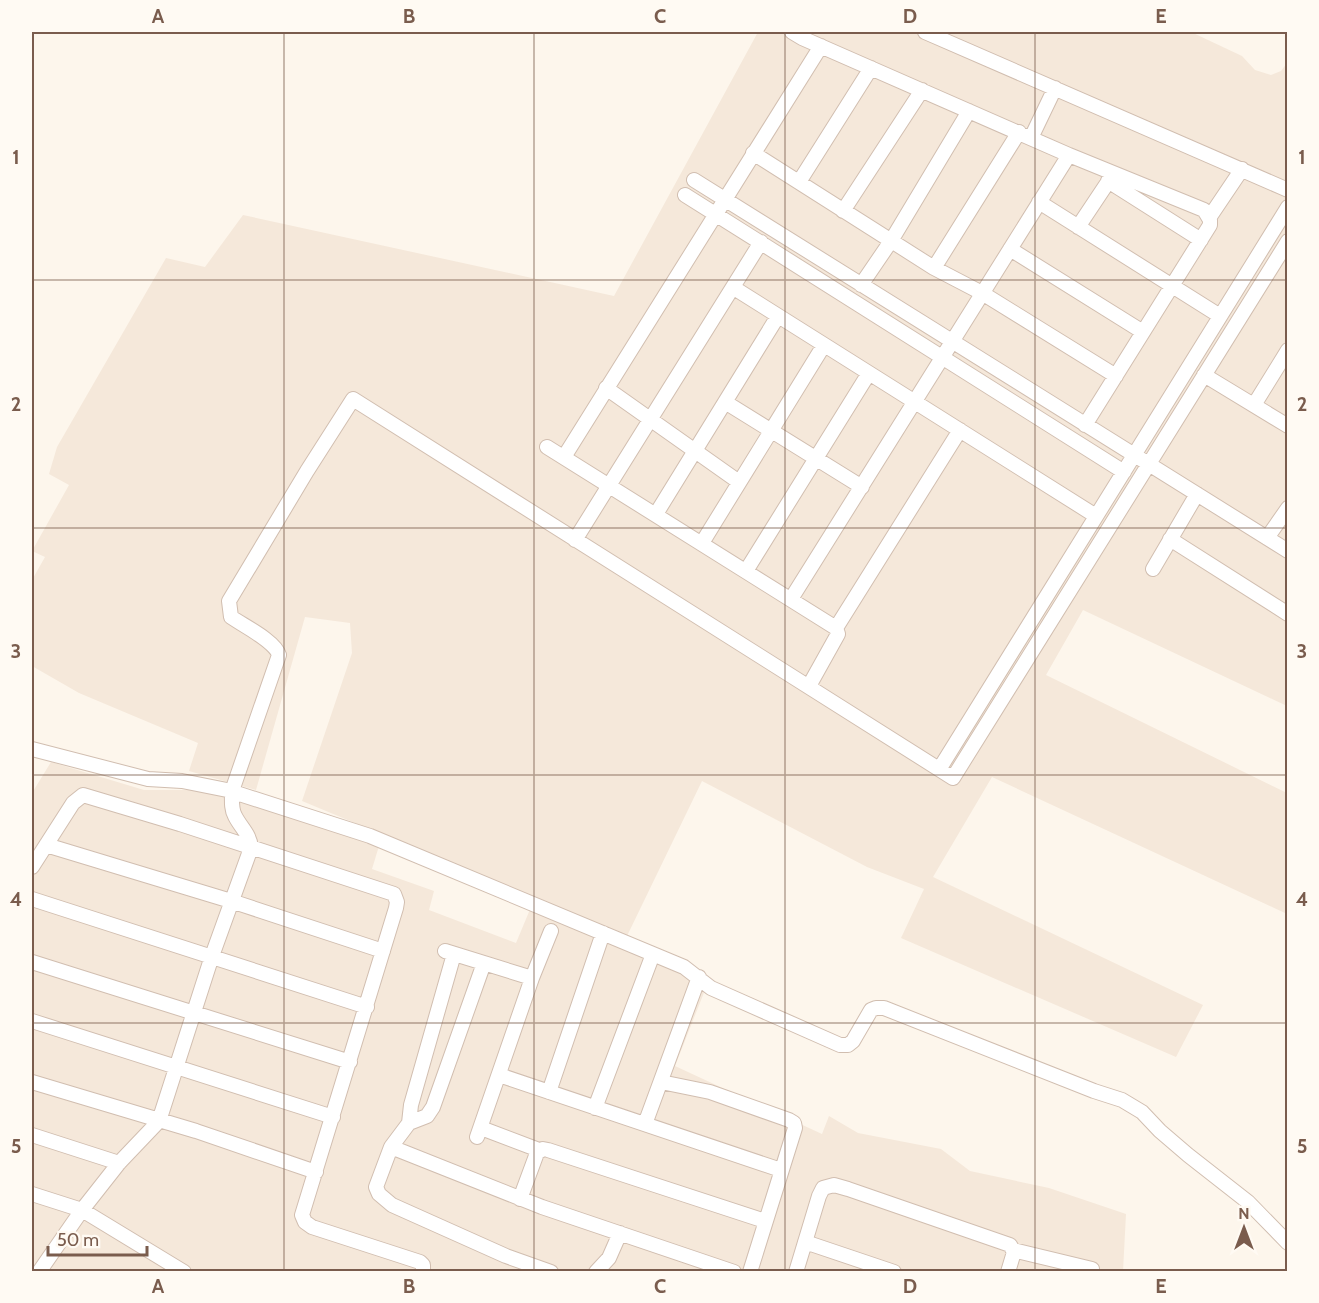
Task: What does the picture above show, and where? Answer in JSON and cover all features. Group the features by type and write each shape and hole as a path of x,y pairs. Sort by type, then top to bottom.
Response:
{"street":[{"path":"792,32 1069,154 1111,177 1201,240"},
{"path":"925,32 1287,190"},
{"path":"564,457 821,46"},
{"path":"799,182 871,68"},
{"path":"934,268 1055,88"},
{"path":"843,211 922,90"},
{"path":"861,285 891,241 969,111"},
{"path":"753,153 934,268 982,293 1116,376"},
{"path":"791,599 1069,154"},
{"path":"1209,218 1242,169"},
{"path":"1085,425 1210,225 1204,210 1111,177"},
{"path":"1078,227 1111,177"},
{"path":"694,180 1287,551"},
{"path":"685,195 1124,472"},
{"path":"1039,202 1220,316"},
{"path":"940,768 1287,207"},
{"path":"37,1267 118,1163 159,1121 250,848 247,833 235,818 232,810 232,791 279,655 271,643 231,617 229,601 353,399 953,778 1287,241"},
{"path":"575,540 762,242"},
{"path":"1010,249 1143,332"},
{"path":"734,288 1096,516"},
{"path":"656,514 778,316"},
{"path":"702,543 824,345"},
{"path":"1254,405 1286,358"},
{"path":"746,571 868,373"},
{"path":"1204,375 1287,426"},
{"path":"606,388 739,482"},
{"path":"725,402 861,487"},
{"path":"836,628 960,430"},
{"path":"547,447 836,628 838,634 808,686"},
{"path":"1153,569 1197,494"},
{"path":"1267,538 1287,508"},
{"path":"1170,539 1287,614"},
{"path":"32,749 148,779 182,781 232,791 383,841 684,967 711,988 840,1045 848,1045 853,1041 871,1010 884,1008 1083,1087 1122,1100 1142,1112 1188,1155 1248,1202 1287,1243"},
{"path":"32,867 73,803 84,795 394,894 397,902 367,1007 303,1210 303,1218 308,1225 420,1262 423,1265 423,1272"},
{"path":"46,845 231,901 383,951"},
{"path":"32,899 367,1007"},
{"path":"551,931 532,978 479,1132 540,1150 548,1150 765,1221"},
{"path":"549,1092 603,933"},
{"path":"410,1124 411,1105 449,952 532,978"},
{"path":"595,1108 653,954"},
{"path":"32,962 350,1062"},
{"path":"484,963 433,1107 427,1116 410,1124 391,1147 376,1187 379,1194 392,1205 506,1256 551,1272"},
{"path":"645,1124 699,977"},
{"path":"32,1021 333,1117"},
{"path":"499,1075 781,1170"},
{"path":"32,1082 316,1172"},
{"path":"661,1082 710,1092 789,1120 794,1124 795,1128 750,1272"},
{"path":"32,1135 118,1163"},
{"path":"391,1147 520,1199 734,1272"},
{"path":"520,1199 540,1150"},
{"path":"796,1272 823,1188 834,1185 1010,1245 1013,1250 1092,1269"},
{"path":"32,1194 82,1210 184,1272"},
{"path":"596,1272 609,1258 620,1233"},
{"path":"805,1242 894,1272"},
{"path":"1008,1272 1013,1250"}],"shaded area":[{"path":"758,32 1191,32 1242,56 1255,70 1271,75 1281,71 1287,63 1287,706 1083,610 1046,675 1287,793 1287,914 992,777 933,877 1203,1005 1176,1057 901,938 924,889 867,867 702,781 627,936 302,801 352,653 350,623 305,617 256,790 189,771 198,743 79,693 32,666 32,580 45,557 32,551 69,485 49,474 57,447 166,258 205,267 243,215 614,296"},
{"path":"51,762 144,790 202,790 379,846 372,869 434,891 429,910 516,943 531,907 691,975 705,990 675,1066 822,1134 829,1116 858,1133 941,1149 970,1171 1049,1188 1126,1214 1123,1271 32,1271 32,793"}]}
